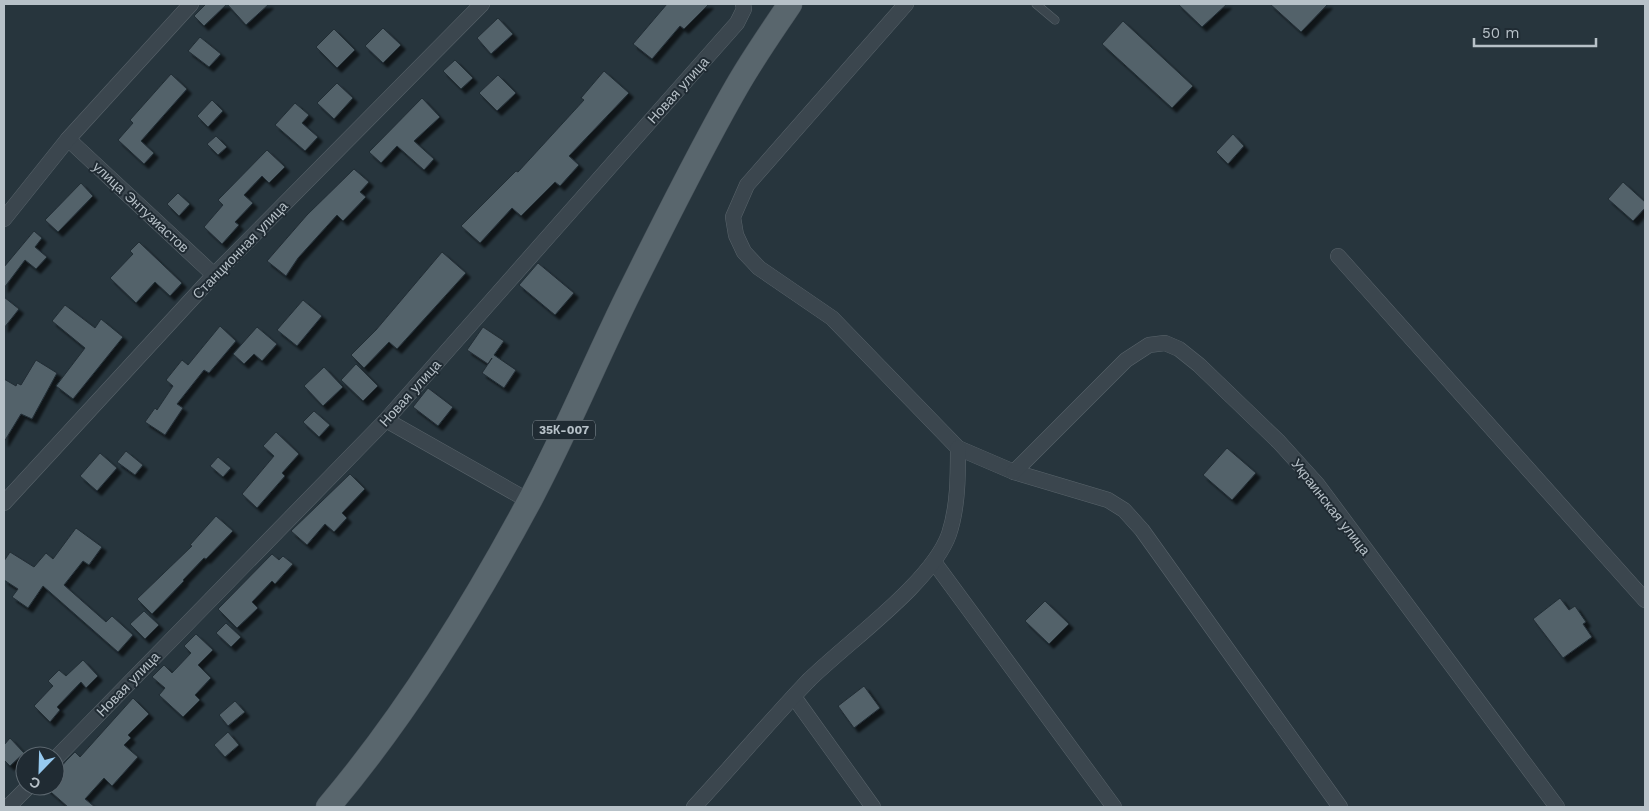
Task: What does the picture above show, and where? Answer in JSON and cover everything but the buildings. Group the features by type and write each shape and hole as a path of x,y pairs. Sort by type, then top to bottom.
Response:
{"main road":[{"name":"35К-007","path":"328,807 364,765 413,696 484,582 530,501 630,290 712,133 737,86 790,4"}],"street":[{"path":"4,219 68,139 191,4"},
{"name":"Станционная улица","path":"4,503 214,275 482,4"},
{"path":"906,4 747,185 733,217 736,235 740,243 759,268 832,318 958,448 1014,472 1108,500 1124,510 1142,530 1340,807"},
{"name":"Новая улица","path":"65,749 386,420 738,23 744,6"},
{"name":"улица Энтузиастов","path":"68,139 214,275"},
{"path":"1338,256 1645,600"},
{"name":"Украинская улица","path":"1014,472 1126,360 1149,345 1165,343 1179,349 1199,365 1318,484 1557,807"},
{"path":"386,420 530,501"},
{"path":"694,807 809,681 917,581 934,562 948,535 956,499 958,448"},
{"path":"934,562 1114,807"},
{"path":"794,697 873,807"},
{"path":"8,807 19,796"}],"lane":[{"path":"1036,4 1055,20"}]}
